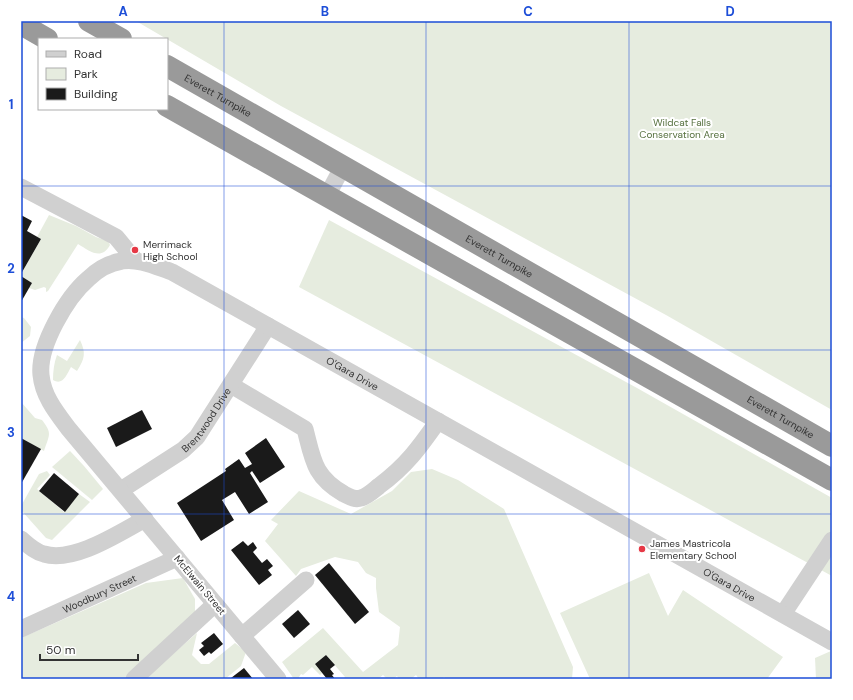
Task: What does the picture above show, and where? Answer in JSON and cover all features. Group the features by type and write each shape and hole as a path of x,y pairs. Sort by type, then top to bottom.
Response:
{"highway":[{"path":"89,21 119,38"},
{"path":"21,24 45,38"},
{"name":"Everett Turnpike","path":"168,67 832,446"},
{"path":"168,107 832,480"}],"street":[{"path":"327,196 343,166"},
{"path":"21,187 116,237 135,260"},
{"name":"O'Gara Drive","path":"121,490 68,428 51,404 43,386 41,362 48,336 75,292 86,280 110,264 123,260 135,260 172,272 832,642"},
{"name":"Brentwood Drive","path":"121,490 183,450 197,437 268,326"},
{"path":"231,385 305,429 313,460 318,472 330,485 354,499 362,498 401,468 421,446 438,421"},
{"name":"McElwain Street","path":"121,490 278,679"},
{"path":"21,539 33,549 45,554 57,556 89,549 145,519"},
{"path":"783,614 832,540"},
{"name":"Woodbury Street","path":"21,629 177,558"},
{"path":"242,636 306,580"},
{"path":"134,679 215,604"}],"green space":[{"name":"Wildcat Falls Conservation Area","path":"136,21 832,21 832,410 666,315 281,106 168,40 168,38 165,38"},
{"path":"49,215 108,241 110,245 107,250 99,254 91,252 78,244 46,292 46,288 44,287 35,290 29,288 32,283 21,276 21,274 41,239 37,237"},
{"path":"329,220 637,388 832,498 832,576 299,287"},
{"path":"21,317 24,318 31,327 30,336 21,343"},
{"path":"80,340 84,356 77,371 71,367 62,380 53,380 57,355 67,361"},
{"path":"21,402 35,418 42,420 48,428 49,435 44,451 21,438"},
{"path":"70,451 103,489 92,500 52,467"},
{"path":"432,469 458,480 504,509 573,667 572,679 446,679 444,677 442,679 419,679 416,675 411,679 399,679 397,676 393,679 387,679 383,675 378,679 343,679 345,677 326,655 315,664 322,673 320,675 312,667 303,675 301,674 299,679 294,679 282,662 323,628 363,672 398,645 400,627 379,612 376,578 366,573 358,562 335,557 301,569 296,576 265,541 278,524 271,520 299,491 351,514 392,491 411,472"},
{"path":"47,471 50,475 37,489 64,512 79,494 90,502 52,540 46,538 21,510 21,506 39,474"},
{"path":"649,573 668,616 683,590 783,657 767,679 590,679 560,613"},
{"path":"183,578 195,599 195,623 134,679 21,679 21,638 146,583"},
{"path":"197,633 192,655 201,664 209,664 235,643 246,652 241,666 225,679 144,679"},
{"path":"831,651 832,679 816,679 815,658"}],"building":[{"path":"21,215 32,221 27,231 41,239 21,274"},
{"path":"21,276 32,283 21,302"},
{"path":"142,410 152,429 116,447 107,428"},
{"path":"21,438 41,449 21,484"},
{"path":"266,438 285,467 260,483 252,471 250,473 268,502 249,514 235,492 222,500 234,520 201,541 177,503 226,471 225,469 239,459 245,468 252,464 245,453"},
{"path":"54,473 79,494 65,512 39,491"},
{"path":"243,541 248,546 253,542 257,548 253,552 262,563 267,559 273,566 268,570 272,575 259,585 231,550"},
{"path":"329,563 369,612 355,624 315,575"},
{"path":"298,610 310,624 294,638 282,624"},
{"path":"214,633 223,644 211,654 209,652 204,656 199,650 204,646 201,643"},
{"path":"326,655 335,665 330,669 334,674 332,675 335,679 327,679 315,664"},
{"path":"244,668 253,679 231,679 231,678"}],"place":[{"name":"Merrimack High School","path":"135,250"},
{"name":"James Mastricola Elementary School","path":"642,549"}]}
